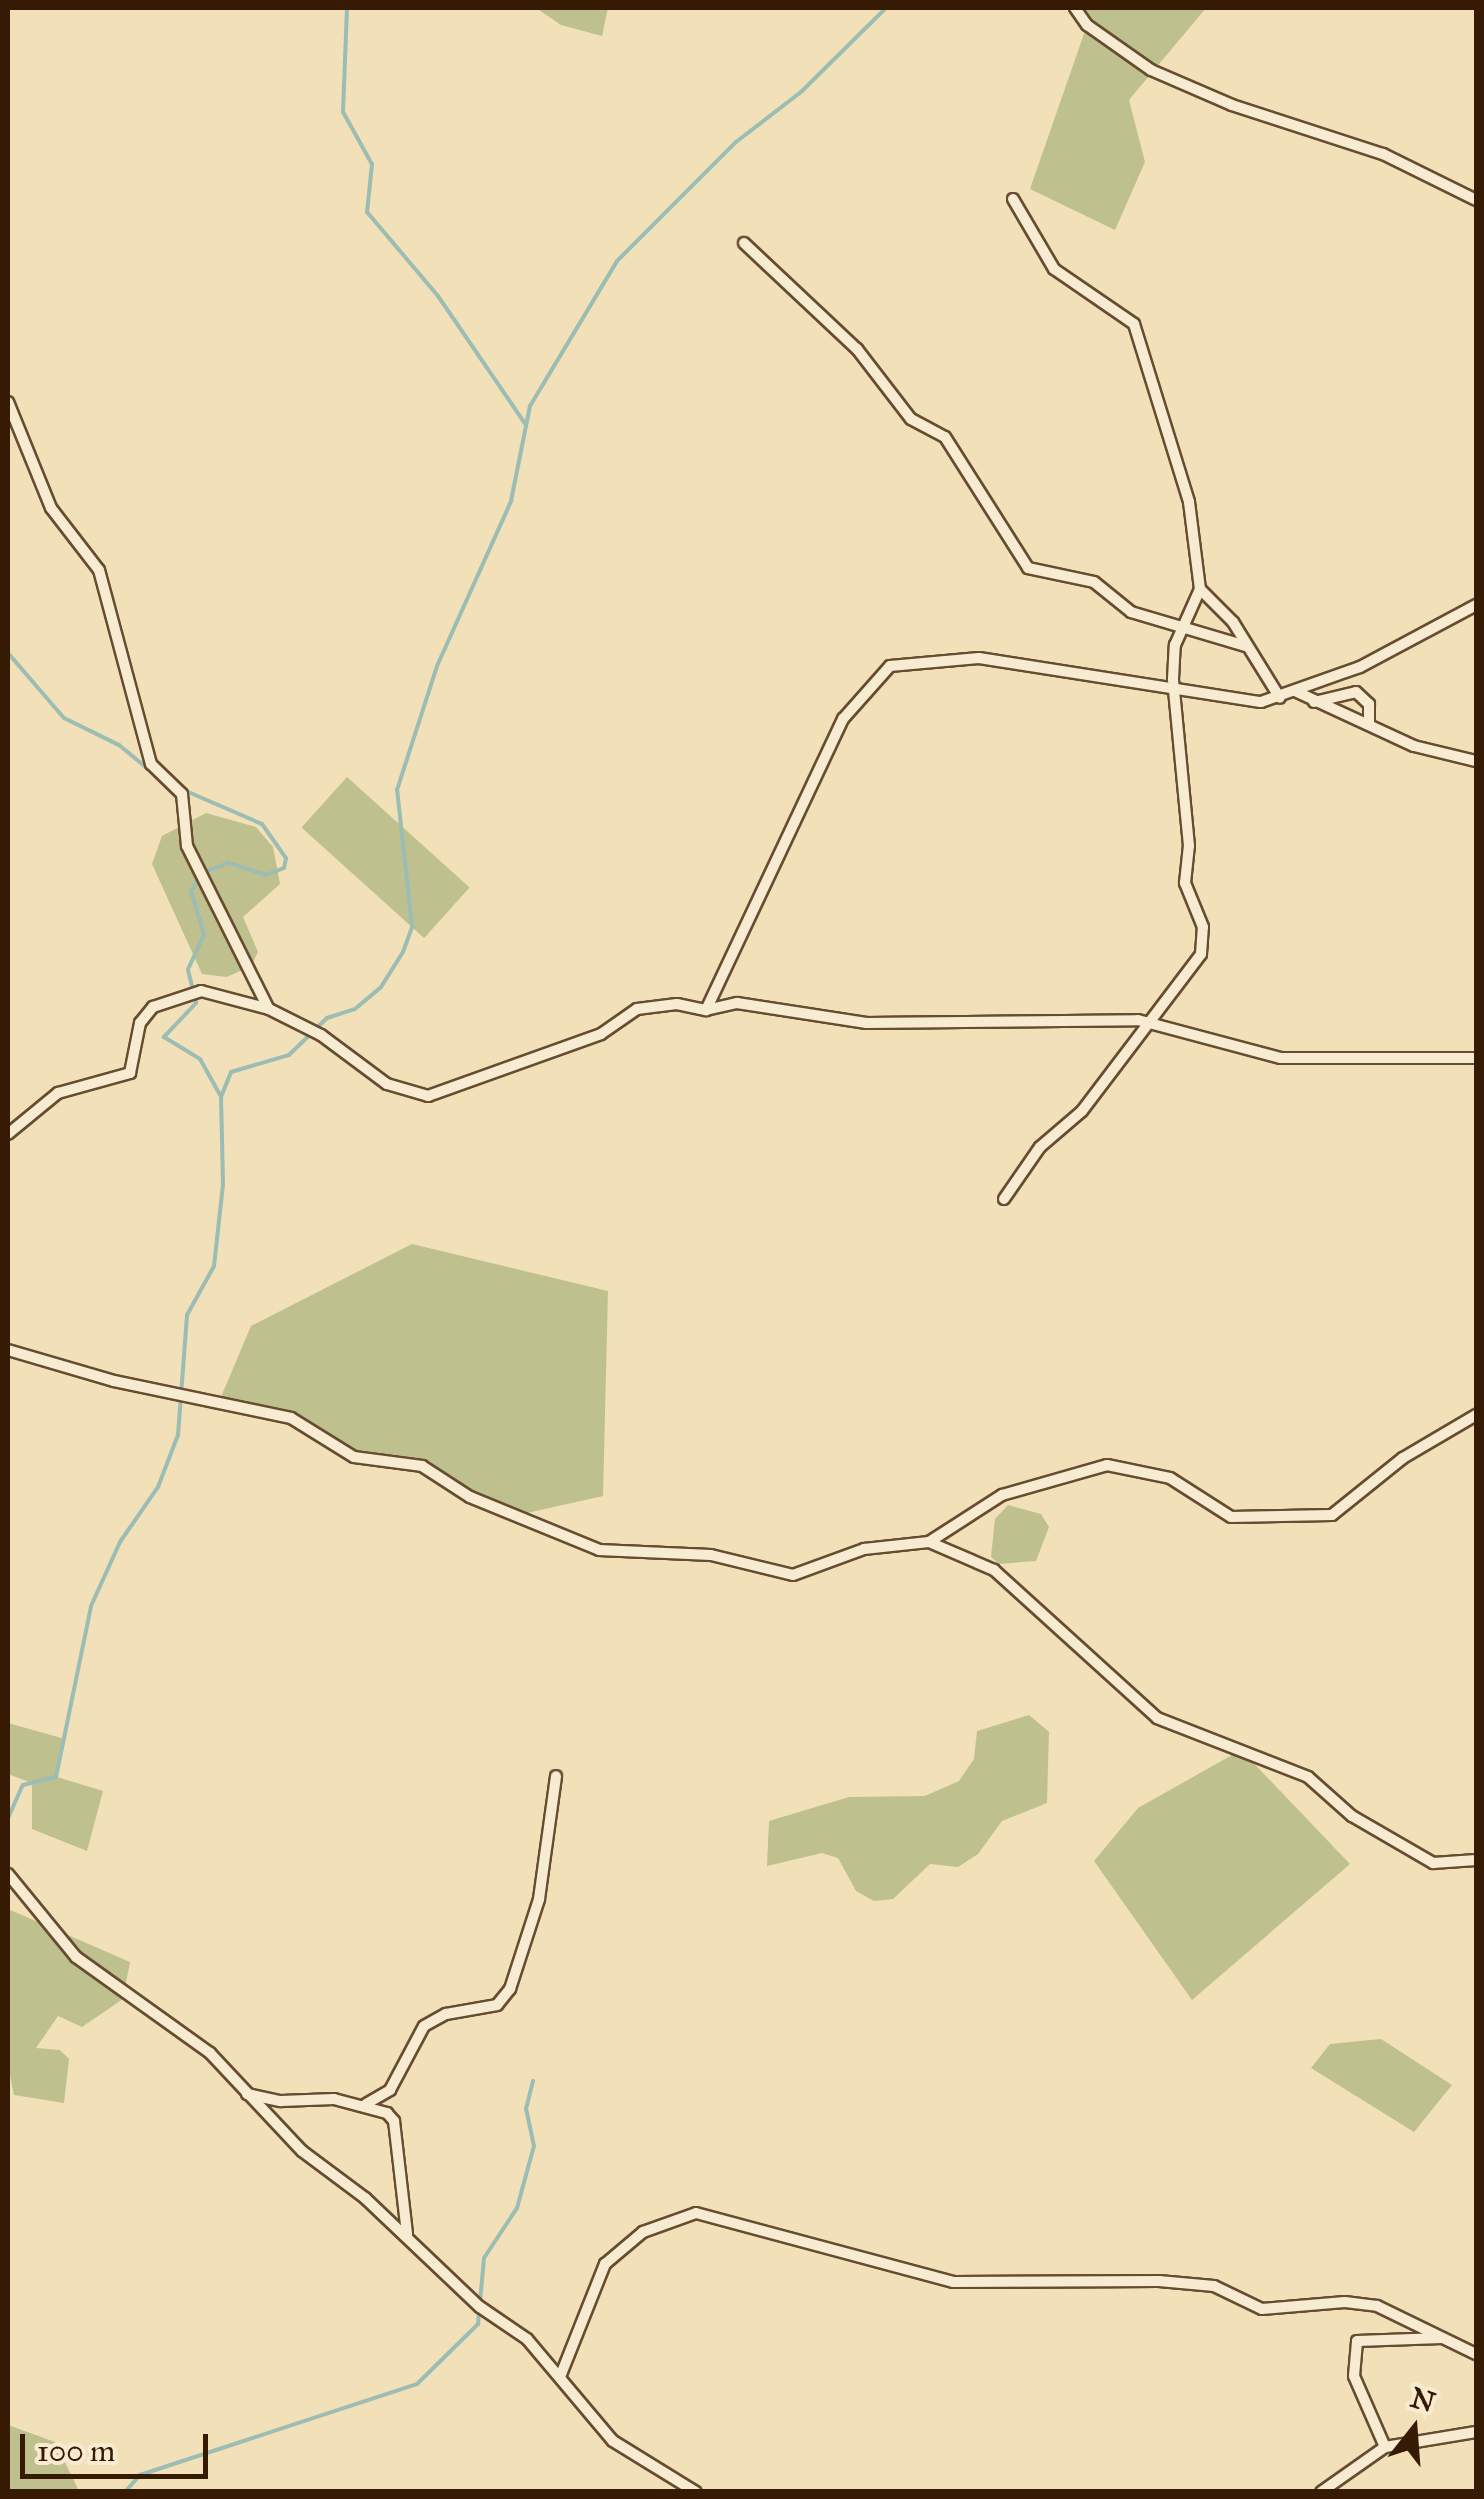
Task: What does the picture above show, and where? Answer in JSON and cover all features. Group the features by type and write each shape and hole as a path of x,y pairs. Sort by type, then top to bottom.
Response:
{"street":[{"path":"1075,8 1087,25 1151,70 1232,106 1383,154 1476,200"},
{"path":"1013,199 1054,269 1134,324 1189,502 1200,589 1246,646 1280,698"},
{"path":"744,243 857,349 911,420 945,437 1028,568 1094,582 1131,612 1246,646"},
{"path":"8,402 51,508 99,570 152,764 182,794 186,846 269,1009"},
{"path":"1004,1199 1040,1147 1082,1111 1122,1050 1152,1024 1194,969 1202,946 1202,927 1185,883 1189,846 1175,645 1200,589"},
{"path":"706,1010 843,718 880,673 910,661 979,658 1255,702 1297,692 1476,605"},
{"path":"1297,692 1414,746 1476,761"},
{"path":"1313,702 1356,692 1369,704 1369,722"},
{"path":"8,1134 58,1093 130,1073 140,1023 153,1007 201,991 269,1009 321,1035 387,1084 428,1096 601,1034 638,1009 677,1004 706,1010 737,1003 866,1023 1040,1016 1152,1024 1281,1058 1476,1058"},
{"path":"8,1350 114,1381 291,1418 354,1457 422,1466 470,1497 614,1554 711,1555 792,1575 864,1549 929,1542 1002,1494 1107,1465 1170,1478 1231,1517 1332,1515 1403,1458 1476,1415"},
{"path":"929,1542 994,1570 1157,1718 1308,1777 1352,1816 1433,1862 1476,1860"},
{"path":"366,2104 390,2090 424,2026 446,2014 498,2006 510,1989 539,1899 556,1776"},
{"path":"8,1874 76,1957 210,2053 247,2094 410,2244 480,2307 527,2339 612,2441 696,2492"},
{"path":"247,2094 366,2104 394,2121 401,2213 410,2244"},
{"path":"560,2376 605,2264 642,2232 696,2214 953,2282 1214,2286 1262,2309 1345,2302 1378,2306 1476,2354"},
{"path":"1385,2447 1354,2376 1357,2341 1445,2338"},
{"path":"1320,2492 1385,2447 1476,2432"}],"green space":[{"path":"536,8 608,8 602,36 561,25"},
{"path":"1075,8 1206,8 1129,100 1145,162 1115,230 1030,189 1087,25"},
{"path":"347,777 470,887 424,938 301,828"},
{"path":"206,813 256,827 273,847 280,884 243,917 258,952 251,966 227,977 202,974 152,864 162,836"},
{"path":"412,1244 608,1291 603,1496 518,1515 470,1497 431,1468 386,1464 338,1447 292,1415 218,1404 251,1326"},
{"path":"1008,1505 1041,1514 1049,1527 1036,1561 999,1564 991,1557 995,1519"},
{"path":"1029,1715 1049,1732 1047,1803 1002,1821 978,1854 958,1867 930,1864 893,1899 874,1901 856,1891 838,1858 822,1853 767,1866 769,1821 849,1797 925,1796 959,1781 974,1759 977,1731"},
{"path":"8,1723 65,1739 57,1777 103,1791 87,1851 32,1829 32,1783 8,1774"},
{"path":"1241,1750 1350,1864 1192,2000 1094,1861 1138,1808"},
{"path":"8,1909 130,1962 123,1999 82,2027 58,2016 36,2048 60,2050 69,2059 64,2103 14,2095 8,2066"},
{"path":"1381,2039 1452,2085 1414,2132 1311,2068 1330,2044"},
{"path":"8,2425 55,2442 79,2491 8,2491"}],"waterway":[{"path":"347,8 343,112 372,164 367,212 438,296 526,425"},
{"path":"8,1818 23,1785 56,1777 91,1606 120,1542 158,1487 178,1435 187,1315 214,1266 223,1184 221,1097 231,1072 289,1055 327,1018 355,1009 381,987 403,952 412,927 397,790 437,666 511,501 530,406 617,261 736,142 801,92 886,8"},
{"path":"8,653 64,718 119,745 159,778"},
{"path":"186,791 262,824 286,858 284,868 266,875 228,863 202,873 191,891 204,935 188,970 196,1003 164,1037 200,1059 220,1095"},
{"path":"480,2302 484,2258 517,2208 534,2146 526,2109 533,2081"},
{"path":"125,2492 140,2475 417,2384 478,2324 479,2312"}]}
